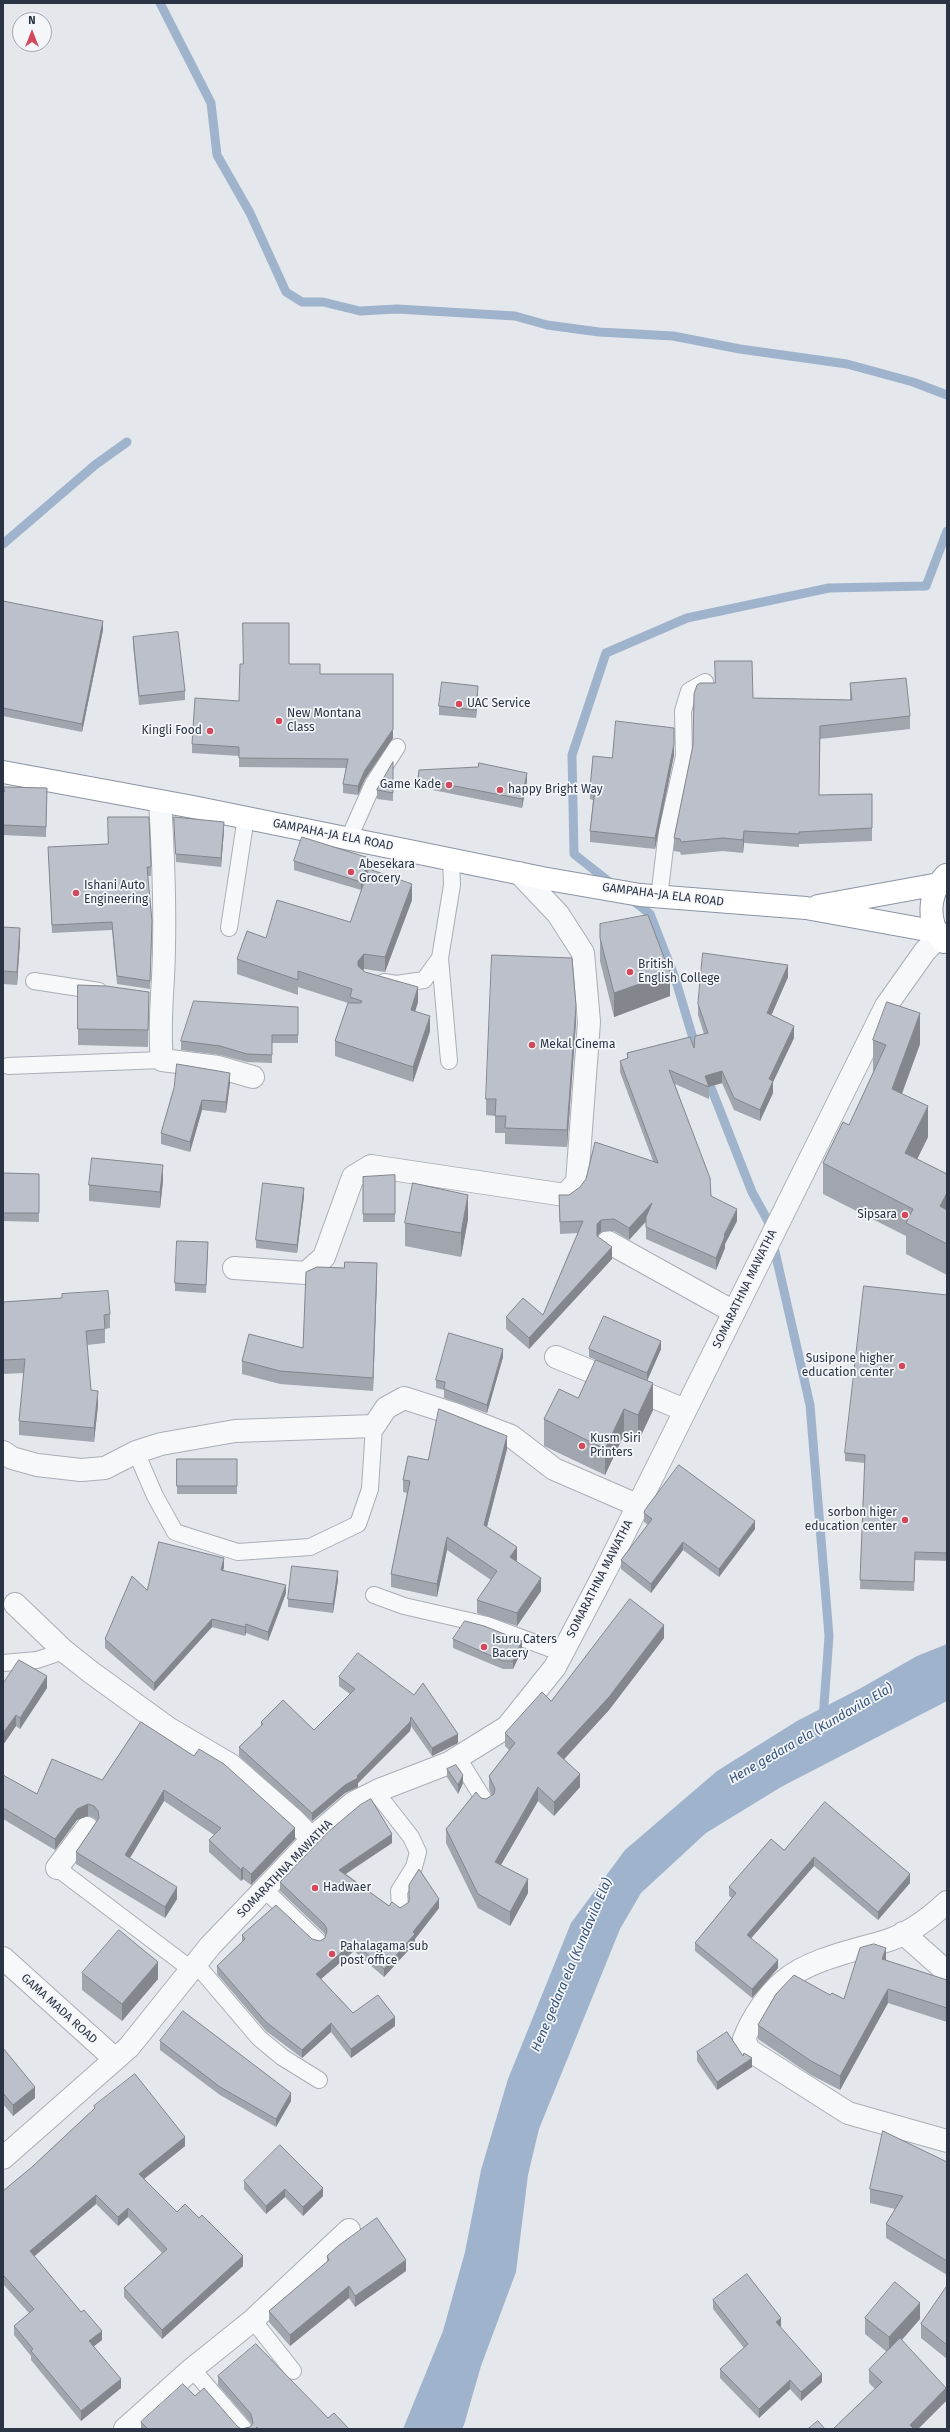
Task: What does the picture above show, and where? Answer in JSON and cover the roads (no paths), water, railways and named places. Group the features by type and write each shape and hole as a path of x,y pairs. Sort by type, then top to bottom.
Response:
{"highway":[{"name":"GAMPAHA-JA ELA ROAD","path":"3,772 246,817 542,878 649,896 806,908 942,937"},
{"name":"GAMPAHA-JA ELA ROAD","path":"806,908 943,879"},
{"path":"942,937 932,908 934,895 943,879"}],"street":[{"path":"160,801 164,874 154,1000 162,1060 218,1067 252,1077"},
{"path":"234,1268 306,1273 324,1257 353,1177 371,1166 565,1195 577,1182 589,1022 583,953 558,914 520,873"},
{"name":"SOMARATHNA MAWATHA","path":"3,2158 129,2047 194,1967 264,1889 312,1839 353,1803 375,1791 458,1758 507,1727 555,1667 606,1570 886,1006 925,951 942,937"},
{"path":"608,1242 734,1312"},
{"path":"556,1356 685,1410"},
{"path":"3,1452 12,1458 37,1465 81,1470 105,1468 136,1452 188,1439 235,1431 374,1426 386,1408 404,1398 454,1414 511,1436 554,1469 637,1505"},
{"path":"14,1604 64,1651 168,1728 231,1765 294,1820 312,1839"},
{"path":"57,1868 87,1828"},
{"path":"947,1902 914,1928 884,1942 859,1948 806,1968 783,1981 749,2025 744,2039 749,2050 848,2113 947,2141"},
{"path":"903,1933 947,1972"},
{"name":"GAMA MADA ROAD","path":"3,1958 115,2060"},
{"path":"124,2429 192,2369 252,2320 349,2230"}],"lane":[{"path":"649,896 667,831 684,756 683,711 689,691 705,682"},
{"path":"349,838 373,784 397,747"},
{"path":"229,928 246,817"},
{"path":"449,1061 440,958 452,885 451,859"},
{"path":"367,978 396,984 424,980 440,958"},
{"path":"34,981 118,994"},
{"path":"8,1066 162,1060"},
{"path":"136,1452 155,1496 175,1532 238,1552 310,1547 358,1524 370,1489 374,1426"},
{"path":"374,1595 404,1606 488,1625 562,1653"},
{"path":"3,1664 37,1660 64,1651"},
{"path":"458,1758 486,1803"},
{"path":"375,1791 410,1837 418,1852 414,1867 399,1892 400,1907"},
{"path":"57,1868 194,1967 259,2038 282,2057 319,2080"},
{"path":"264,1889 318,1941"},
{"path":"252,2320 293,2371"},
{"path":"192,2369 244,2429"}],"water":[{"name":"Hene gedara ela (Kundavila Ela)","path":"947,1644 947,1701 781,1787 706,1833 641,1893 620,1929 539,2129 528,2175 516,2272 481,2366 464,2425 462,2429 403,2429 443,2331 465,2252 481,2170 508,2079 571,1923 625,1850 717,1771 797,1721 861,1688 917,1656"}],"waterway":[{"path":"160,3 211,103 217,155 250,213 286,292 302,302 323,302 360,311 397,309 515,316 547,325 599,332 673,336 740,349 847,364 913,382 947,395"},
{"path":"3,544 95,465 127,442"},
{"path":"612,884 574,854 572,755 606,653 687,618 829,588 926,586 947,531"},
{"path":"631,899 650,914 675,978 698,1055"},
{"name":"Hene gedara ela (Kundavila Ela)","path":"706,1075 752,1192 768,1221 810,1405 829,1636 823,1719"}],"place":[{"name":"UAC Service","path":"459,704"},
{"name":"New Montana Class","path":"279,721"},
{"name":"Kingli Food","path":"210,731"},
{"name":"Game Kade","path":"449,785"},
{"name":"happy Bright Way","path":"500,790"},
{"name":"Abesekara Grocery","path":"351,872"},
{"name":"Ishani Auto Engineering","path":"76,893"},
{"name":"British English College","path":"630,972"},
{"name":"Mekal Cinema","path":"532,1045"},
{"name":"Sipsara","path":"905,1215"},
{"name":"Susipone higher education center","path":"902,1366"},
{"name":"Kusm Siri Printers","path":"582,1446"},
{"name":"sorbon higer education center","path":"905,1520"},
{"name":"Isuru Caters Bacery","path":"484,1647"},
{"name":"Hadwaer","path":"315,1888"},
{"name":"Pahalagama sub post office","path":"332,1954"}]}
